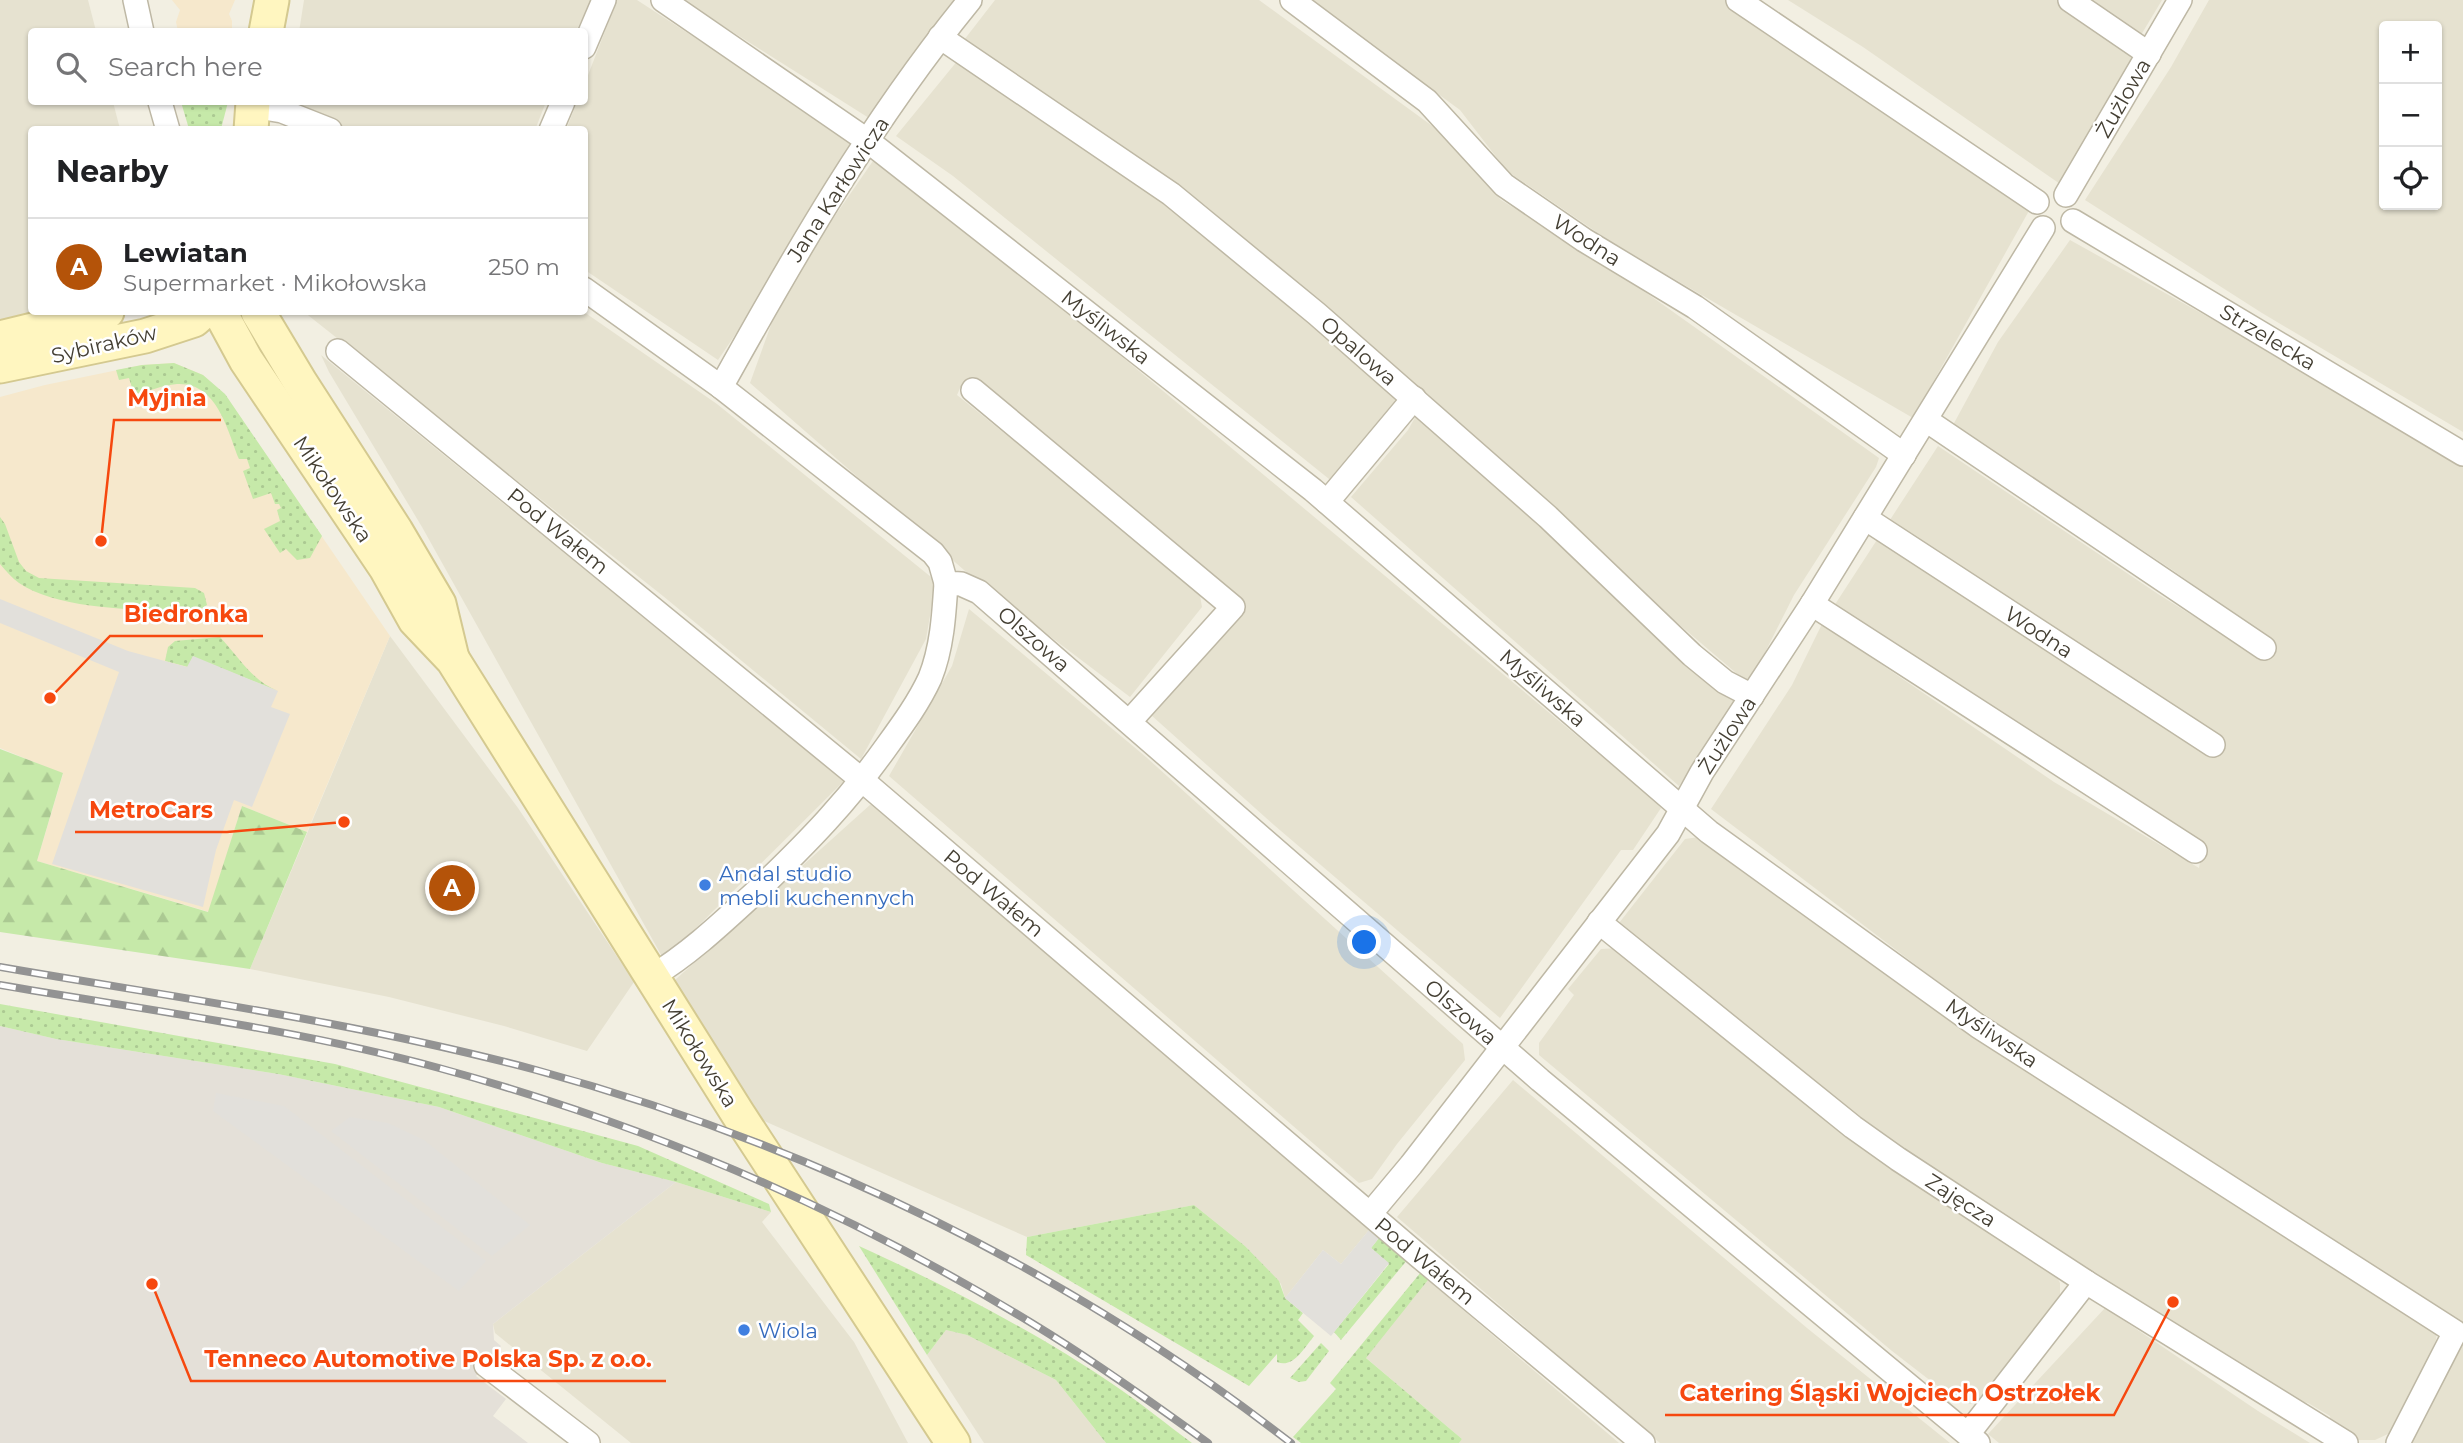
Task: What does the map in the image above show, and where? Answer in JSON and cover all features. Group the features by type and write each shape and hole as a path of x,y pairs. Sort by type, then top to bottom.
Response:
{"main road":[{"path":"267,28 272,0"},
{"name":"Sybiraków","path":"0,338 95,315"},
{"name":"Sybiraków","path":"0,366 145,336 194,320 200,315"},
{"name":"Mikołowska","path":"222,315 246,360 386,568 415,620 453,660 818,1239 953,1443"},
{"name":"Mikołowska","path":"260,315 439,604 453,660"}],"street":[{"path":"135,0 141,28"},
{"path":"588,38 604,0"},
{"name":"Myśliwska","path":"663,0 868,141 1327,502 1709,832 1978,1026 2455,1332 2398,1443"},
{"name":"Jana Karłowicza","path":"721,387 817,216 940,37 970,0"},
{"name":"Wodna","path":"1292,0 1427,101 1504,185 1584,240 1695,307 1904,455"},
{"path":"1738,0 2037,202"},
{"path":"2070,0 2149,54"},
{"name":"Żużlowa","path":"2066,195 2180,0"},
{"name":"Opalowa","path":"940,37 1171,194 1414,398 1590,556 1692,655 1725,682 1752,696"},
{"path":"161,105 167,126"},
{"path":"553,126 561,105"},
{"path":"249,117 282,111 320,126"},
{"path":"2050,192 2066,195 2074,207 2073,221 2059,231 2043,228 2037,221 2037,202 2050,192"},
{"name":"Strzelecka","path":"2073,221 2463,454"},
{"name":"Żużlowa","path":"1370,1213 1668,834 1702,772 1812,604 2043,228"},
{"path":"588,292 721,387 933,553 940,562 946,583 945,611 937,655 928,681 907,719 862,780 811,839 721,924 675,961 651,976"},
{"name":"Pod Wałem","path":"338,351 862,780 1643,1443"},
{"path":"973,390 1233,607 1130,721"},
{"path":"1327,502 1414,398"},
{"path":"1926,420 2264,648"},
{"name":"Wodna","path":"1865,519 2213,746"},
{"name":"Olszowa","path":"946,583 961,584 979,592 1501,1046 1973,1438"},
{"path":"1812,604 2195,851"},
{"name":"Zajęcza","path":"1599,922 1853,1127 2086,1282 2346,1443"},
{"path":"1973,1438 2086,1282"},
{"path":"486,1365 588,1443"}],"shaded area":[{"path":"0,0 88,0 95,28 28,28 28,105 114,105 119,126 28,126 28,314 22,315 14,323 0,326"},
{"path":"172,0 235,0 229,14 232,28 177,28 176,22 180,10"},
{"path":"304,0 592,0 578,28 300,28"},
{"path":"617,0 637,0 852,140 780,258 752,310 718,360 588,272 588,126 568,126 576,105 588,105 588,75"},
{"path":"682,0 975,0 880,125"},
{"path":"995,0 1259,0 1442,133 1501,200 1600,260 1879,458 1876,467 1794,595 1749,684 1620,574 1420,392 1205,205 964,40"},
{"path":"1310,0 1731,0 2030,209 1913,418 1614,244 1507,171 1460,110"},
{"path":"1788,0 2058,0 2137,55 2063,186 1863,47"},
{"path":"2091,0 2162,0 2141,35"},
{"path":"2209,0 2463,0 2463,432 2262,313 2085,200 2171,67"},
{"path":"958,60 1187,218 1400,400 1334,483 953,176 896,136"},
{"path":"298,105 545,105 537,126 339,126"},
{"path":"873,161 935,201 1661,808 1633,850 1621,850 1500,1018 1274,825 1151,715 1228,595 961,386 957,395 1199,590 1202,607 1130,697 972,577 750,383 772,322 801,265"},
{"path":"2070,240 2463,459 2463,1327 2233,1184 2011,1033 1925,972 1711,809 1792,685 1822,624 2054,782 2199,868 2203,846 1834,606 1938,446 2158,594 2262,659 2272,641 2171,569 1953,425 1998,342"},
{"path":"308,315 588,315 717,404 936,581 926,639 861,759 663,596"},
{"path":"321,355 844,781 664,960 422,527"},
{"path":"174,363 203,375 225,395 390,636 307,832 242,806 209,912 37,861 63,774 0,748 0,397 142,365"},
{"path":"1417,414 1677,652 1738,699 1679,786 1351,497 1408,430"},
{"path":"0,599 128,651 187,667 193,656 278,691 271,707 290,714 252,807 234,800 216,850 203,907 52,864 119,672 0,623"},
{"path":"969,609 1146,757 1463,1044 1465,1060 1372,1179 1359,1183 889,776 952,666"},
{"path":"390,636 518,808 634,982 587,1051 504,1026 389,997 250,969"},
{"path":"871,804 1369,1230 1341,1264 1323,1250 1285,1298 1281,1284 1245,1246 1194,1205 1027,1237 762,1120 675,980"},
{"path":"1699,837 2004,1055 2295,1243 2437,1331 2436,1340 2411,1395 2390,1433 2375,1440 2358,1440 2331,1424 2330,1416 2308,1403 2292,1400 2254,1377 2251,1370 2230,1357 2222,1358 2104,1285 2104,1279 2093,1272 2085,1271 2041,1244 1830,1098 1619,923 1685,839"},
{"path":"1620,948 1879,1160 2055,1273 2060,1283 2060,1295 1980,1405 1958,1402 1892,1351 1539,1055 1539,1043 1574,995 1568,989 1601,949"},
{"path":"0,1026 56,1039 278,1074 439,1107 602,1163 676,1182 493,1324 494,1340 501,1346 476,1376 506,1399 493,1416 528,1443 0,1443"},
{"path":"1513,1080 1807,1328 1950,1443 1660,1443 1397,1217"},
{"path":"216,1093 284,1106 486,1261 459,1291 213,1111"},
{"path":"350,1117 388,1123 424,1140 530,1225 492,1256 331,1131"},
{"path":"676,1182 771,1212 762,1222 854,1342 908,1443 631,1443 495,1333 493,1324"},
{"path":"1369,1230 1379,1238 1371,1248 1389,1263 1331,1336 1285,1298 1323,1250 1341,1264"},
{"path":"1428,1280 1619,1443 1459,1443 1462,1439 1365,1357"},
{"path":"2105,1308 2310,1443 1999,1443 1988,1434"},
{"path":"946,1330 967,1335 1056,1380 1106,1443 984,1443 927,1355"},
{"path":"2463,1331 2463,1443 2410,1443"}],"green space":[{"path":"182,105 227,105 222,126 188,126"},
{"path":"174,363 203,375 225,394 322,536 310,558 297,560 286,549 280,553 264,529 280,521 277,510 281,508 279,504 275,504 271,493 253,499 243,471 250,468 247,459 239,459 225,422 211,399 191,385 177,384 134,394 129,378 119,380 116,370"},
{"path":"0,517 19,562 26,571 39,578 195,588 204,593 207,605 199,610 131,609 81,604 36,592 16,581 0,564"},
{"path":"220,637 260,681 278,691 193,657 188,667 165,661 168,647 175,641"},
{"path":"0,749 63,773 37,861 208,912 242,806 307,832 250,969 0,932"},
{"path":"0,1004 335,1064 638,1146 769,1204 771,1212 676,1182 602,1163 439,1107 278,1074 56,1039 0,1026"},
{"path":"1194,1205 1245,1246 1279,1281 1285,1298 1303,1313 1298,1320 1314,1336 1293,1360 1277,1362 1277,1354 1249,1386 1026,1255 1027,1237"},
{"path":"1379,1238 1384,1238 1408,1259 1341,1340 1334,1332 1389,1264 1371,1248"},
{"path":"859,1246 924,1276 1022,1328 1124,1392 1192,1443 1106,1443 1056,1380 967,1335 946,1330 927,1355"},
{"path":"1421,1272 1428,1280 1366,1358 1462,1439 1459,1443 1301,1443 1293,1437 1336,1389 1330,1383"},
{"path":"1321,1343 1329,1351 1306,1381 1299,1382 1290,1378"}],"railway":[{"path":"0,967 269,1012 470,1053 637,1100 737,1135 836,1175 932,1219 1026,1268 1117,1322 1206,1380 1291,1443"},
{"path":"0,985 220,1021 385,1054 520,1092 678,1147 755,1179 906,1251 1051,1335 1208,1443"}],"place":[{"name":"Myjnia","path":"101,541"},
{"name":"Biedronka","path":"50,698"},
{"name":"MetroCars","path":"344,822"},
{"name":"Andal studio mebli kuchennych","path":"705,885"},
{"name":"Lewiatan","path":"452,888"},
{"name":"Tenneco Automotive Polska Sp. z o.o.","path":"152,1284"},
{"name":"Catering Śląski Wojciech Ostrzołek","path":"2173,1302"},
{"name":"Wiola","path":"744,1330"}]}
